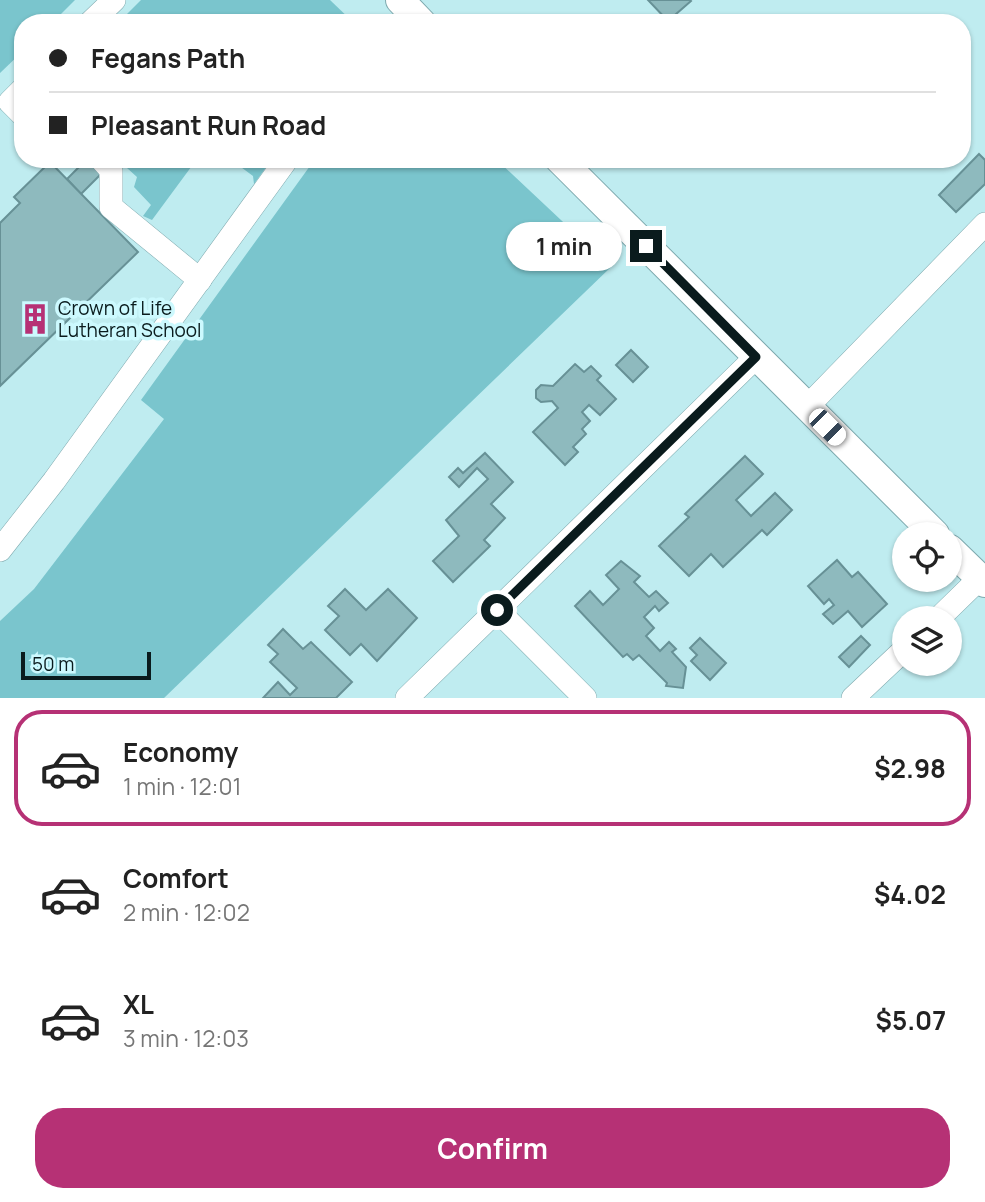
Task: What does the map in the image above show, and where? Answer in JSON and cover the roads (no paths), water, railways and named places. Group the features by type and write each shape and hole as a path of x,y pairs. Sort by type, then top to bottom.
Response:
{"main road":[{"path":"568,168 923,522"},
{"path":"962,560 983,580"}],"street":[{"path":"99,14 114,0"},
{"path":"109,168 111,207 201,280"},
{"path":"0,550 201,280 281,168"},
{"path":"807,407 985,225"},
{"path":"407,698 756,357"},
{"path":"953,606 983,580"},
{"path":"497,610 585,698"},
{"path":"853,698 892,661"}],"place":[{"name":"Crown of Life Lutheran School","path":"35,319"}]}
